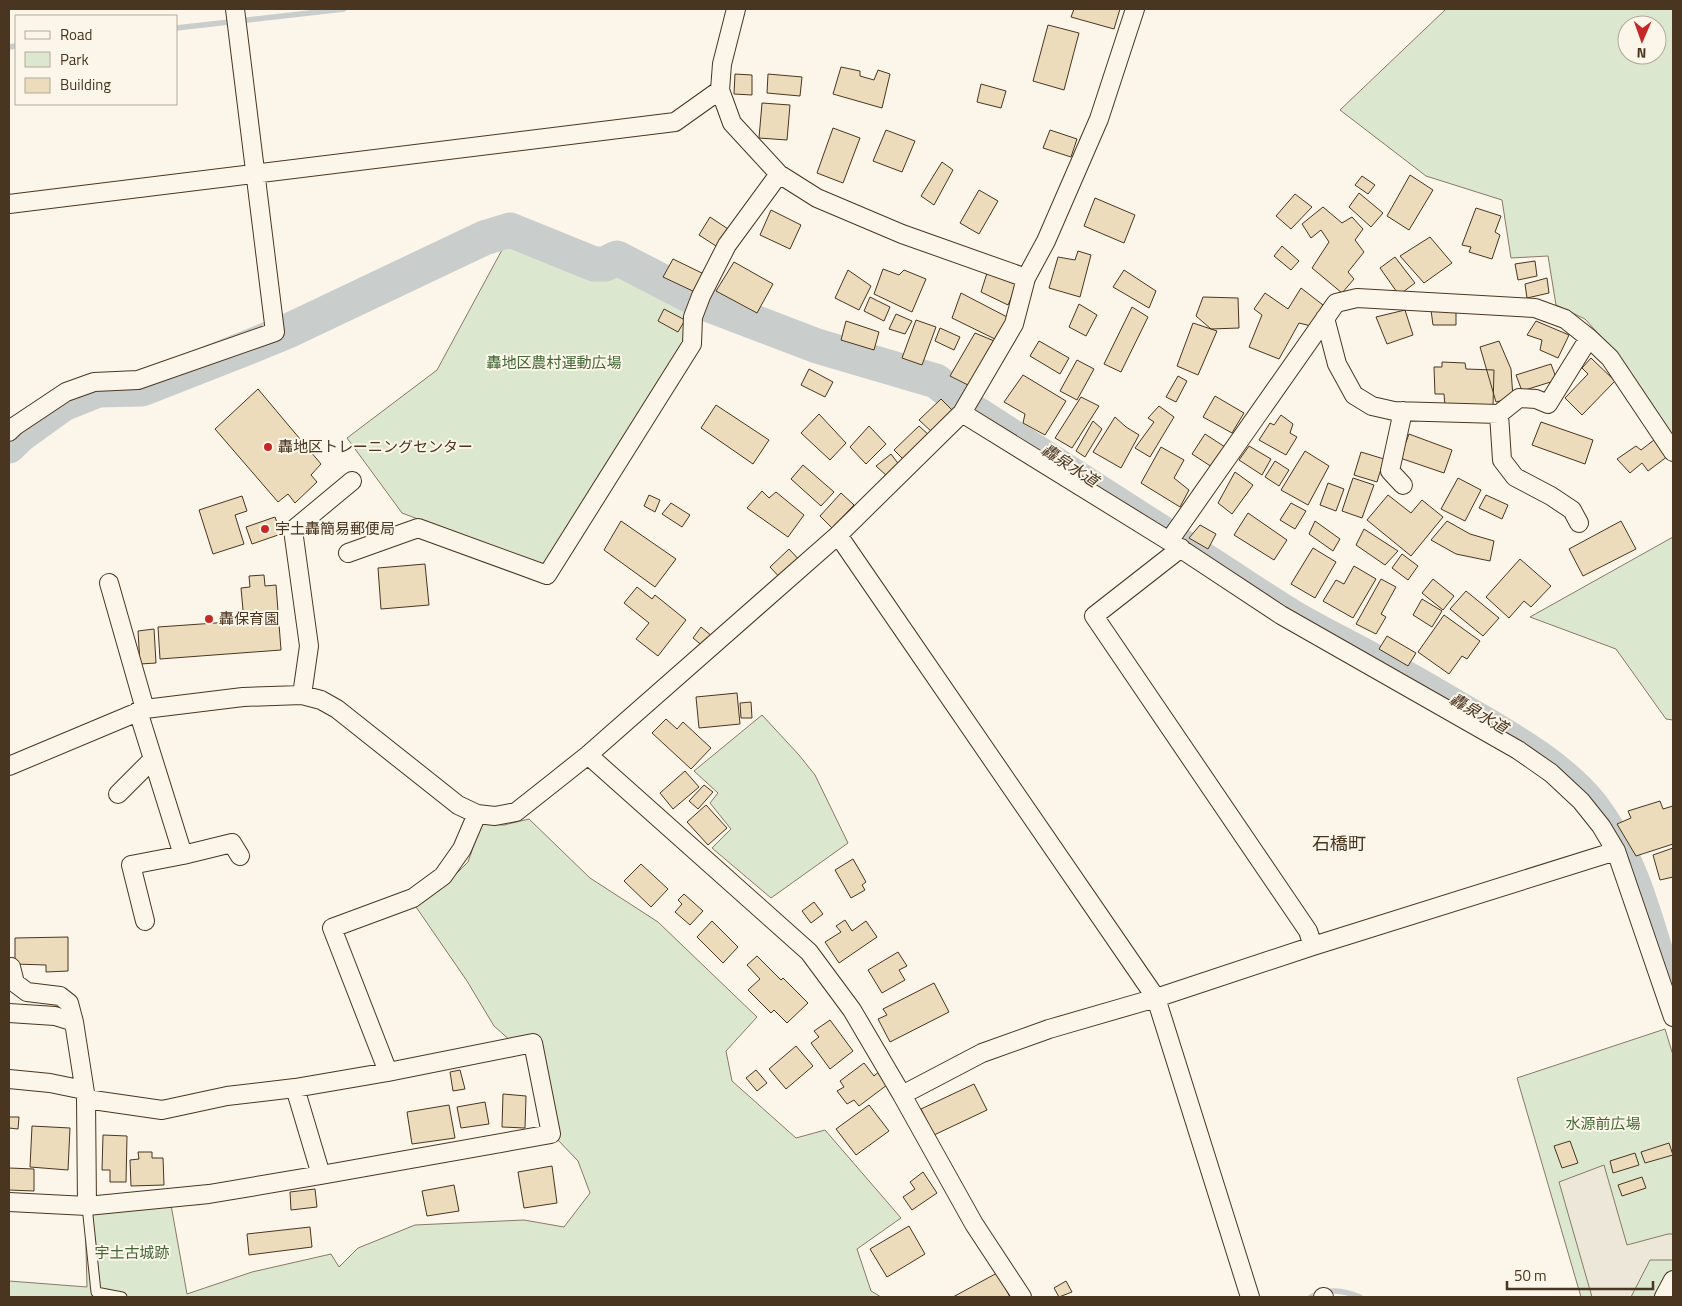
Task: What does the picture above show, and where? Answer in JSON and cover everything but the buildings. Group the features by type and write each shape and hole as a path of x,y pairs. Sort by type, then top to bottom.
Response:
{"street":[{"path":"9,432 66,392 94,382 138,380 276,332 235,9"},
{"path":"736,9 722,64 720,90 732,123 779,174 817,198 902,234 1026,278"},
{"path":"9,766 141,710 243,697 302,695 321,700 337,709 458,805 477,814 495,816 516,812 588,755 838,535 962,413 1014,324 1026,278 1046,241 1099,119 1135,9"},
{"path":"9,204 675,122 720,90"},
{"path":"348,553 418,528 547,575 692,344 693,317 700,296 727,245 779,174"},
{"path":"1313,946 1308,931 1094,616 1175,545 1336,303 1357,298 1535,308 1565,319 1610,358 1673,452"},
{"path":"1326,318 1337,364 1354,395 1372,406 1403,412 1499,414 1520,398 1536,399 1548,404 1588,338"},
{"path":"1403,412 1390,471 1403,484"},
{"path":"962,413 1175,545 1281,615 1518,750 1551,773 1581,801 1601,826 1616,851 1673,1017"},
{"path":"1499,414 1502,460 1515,477 1551,496 1572,510 1579,523"},
{"path":"302,695 309,646 293,530 352,481"},
{"path":"838,535 1156,998 1250,1297"},
{"path":"109,583 153,759 183,855"},
{"path":"588,755 809,952 852,1010 974,1224 1022,1297"},
{"path":"118,794 153,759"},
{"path":"388,1072 332,928 413,898 443,876 462,849 477,814"},
{"path":"145,921 131,865 232,843 240,856"},
{"path":"902,1095 982,1053 1049,1029 1156,998 1313,946 1616,851"},
{"path":"10,967 16,983 27,992 60,996 69,1003 74,1022 85,1094 87,1206"},
{"path":"9,1013 55,1016 74,1022"},
{"path":"9,1079 50,1083 85,1094 162,1110 227,1096 295,1088 388,1072 533,1043 551,1134 321,1176 209,1194 87,1206 9,1202"},
{"path":"295,1088 321,1176"},
{"path":"1664,1297 1673,1280"}],"lane":[{"path":"87,1206 96,1292 122,1297"}],"green space":[{"path":"1446,9 1673,9 1673,445 1622,360 1585,319 1556,305 1548,256 1511,258 1502,200 1426,176 1340,110"},
{"name":"轟地区農村運動広場","path":"509,237 606,275 614,263 693,304 688,340 545,567 402,513 347,438 437,370"},
{"path":"1673,537 1673,720 1666,719 1616,649 1530,617"},
{"path":"762,715 815,775 848,843 771,898 712,848 731,829 710,803 718,793 694,771"},
{"name":"宇土古城跡","path":"529,819 590,878 658,922 757,1017 726,1051 732,1081 796,1138 825,1130 901,1218 857,1249 871,1291 881,1297 9,1297 9,1281 87,1287 85,1211 171,1205 187,1294 252,1272 331,1254 339,1267 358,1248 415,1225 524,1220 564,1227 590,1193 578,1161 557,1139 538,1038 512,1042 494,1026 467,981 414,904 444,886 468,862 481,824 504,825"},
{"name":"水源前広場","path":"1665,1029 1673,1055 1673,1269 1658,1297 1581,1297 1517,1078"}],"shaded area":[{"path":"1604,1165 1627,1245 1673,1234 1673,1260 1650,1260 1631,1297 1592,1297 1559,1182"}],"waterway":[{"path":"178,28 344,9"},
{"path":"9,47 15,46"},
{"path":"9,446 20,435 63,404 98,390 142,389 290,330 484,238 510,230 594,264 605,264 617,258 704,303 817,346 936,381 958,398"},
{"name":"轟泉水道","path":"975,404 1165,526"},
{"name":"轟泉水道","path":"1181,537 1295,610 1416,675 1509,730 1557,762 1572,775 1597,801 1624,843 1651,912 1673,984"},
{"path":"1311,1297 1329,1291 1360,1297"}],"place":[{"name":"轟地区トレーニングセンター","path":"268,447"},
{"name":"宇土轟簡易郵便局","path":"265,529"},
{"name":"轟保育園","path":"209,619"}],"district":[{"name":"石橋町","path":"1339,844"}]}
